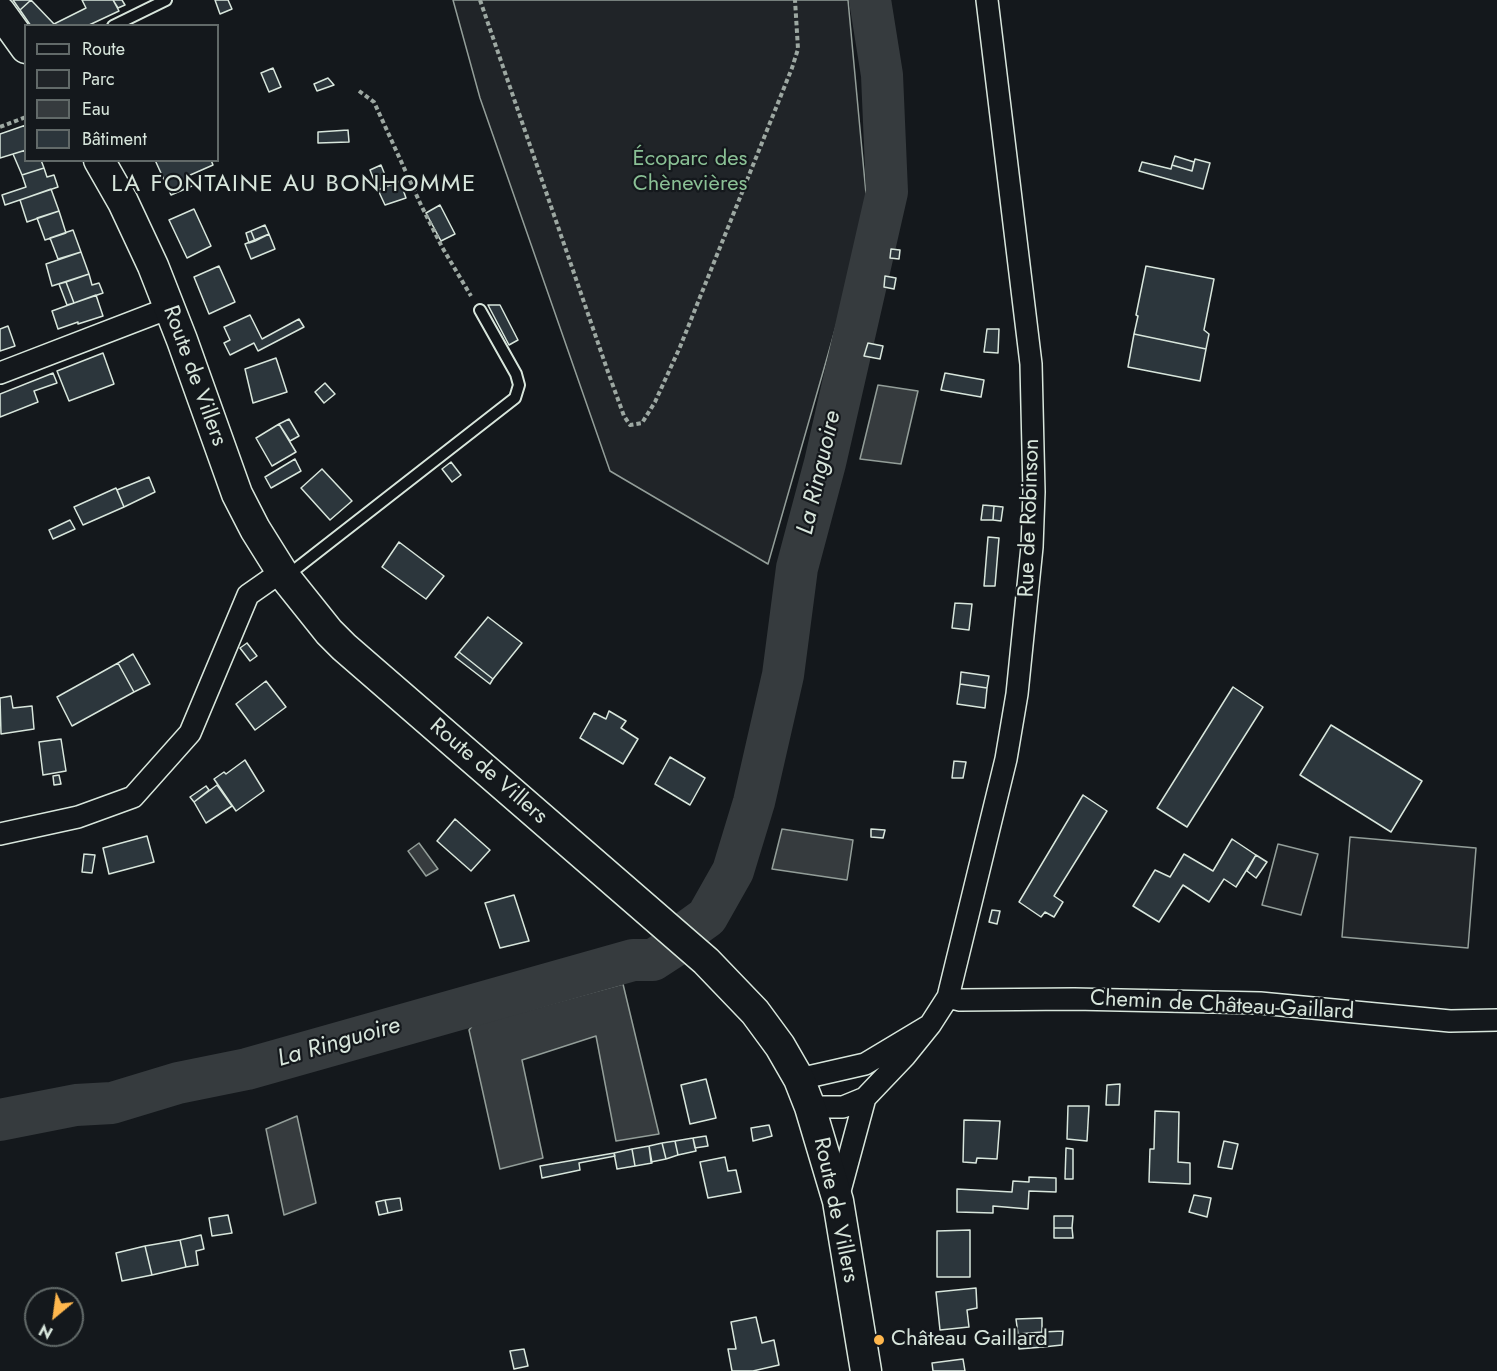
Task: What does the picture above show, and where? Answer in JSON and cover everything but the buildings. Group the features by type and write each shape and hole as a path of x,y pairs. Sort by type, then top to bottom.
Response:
{"main road":[{"path":"0,12 24,45"},
{"name":"Route de Villers","path":"100,162 123,202 153,266 237,494 283,574 329,632 344,647 706,962 755,1012 780,1046 799,1079 810,1107 838,1201 866,1371"}],"street":[{"name":"Rue de Robinson","path":"810,1107 843,1107 865,1098 930,1026 948,997 1006,759 1019,682 1032,547 1034,492 1031,363 987,0"},
{"path":"0,373 169,308"},
{"path":"0,834 78,817 133,797 190,733 248,595 283,574"},
{"name":"Chemin de Château-Gaillard","path":"948,997 960,1000 1074,999 1260,1004 1450,1021 1497,1020"},
{"name":"Rue de Robinson","path":"799,1079 865,1064 930,1026"},
{"name":"Rue de Robinson","path":"838,1201 865,1098"}],"lane":[{"path":"117,24 165,0"},
{"path":"283,574 515,398 519,385 516,374 480,310"}],"path":[{"path":"480,0 608,372 624,416 630,424 642,423 655,402 792,68 798,48 795,0"},
{"path":"359,91 374,102 442,247 480,310"},
{"path":"0,127 24,118"}],"green space":[{"name":"Écoparc des Chènevières","path":"453,0 848,0 868,215 768,564 610,471 480,98"},
{"path":"1350,837 1476,848 1468,948 1342,937"},
{"path":"1278,844 1318,854 1301,915 1262,905"}],"water":[{"path":"878,385 918,391 901,464 860,459"},
{"path":"782,829 853,840 847,880 772,869"},
{"path":"419,843 438,869 426,876 408,851"},
{"path":"623,984 659,1134 616,1141 596,1036 522,1060 543,1158 500,1169 469,1030 473,1025"},
{"path":"297,1116 316,1203 284,1215 266,1129"}],"waterway":[{"name":"La Ringuoire","path":"689,930 707,917 733,871 754,802 783,675 797,568 825,463 887,192 882,75 870,0"},
{"name":"La Ringuoire","path":"0,1120 76,1105 112,1103 178,1083 247,1069 633,960 653,960 673,947"}],"place":[{"name":"Château Gaillard","path":"879,1340"}],"district":[{"name":"LA FONTAINE AU BONHOMME","path":"294,185"}]}
